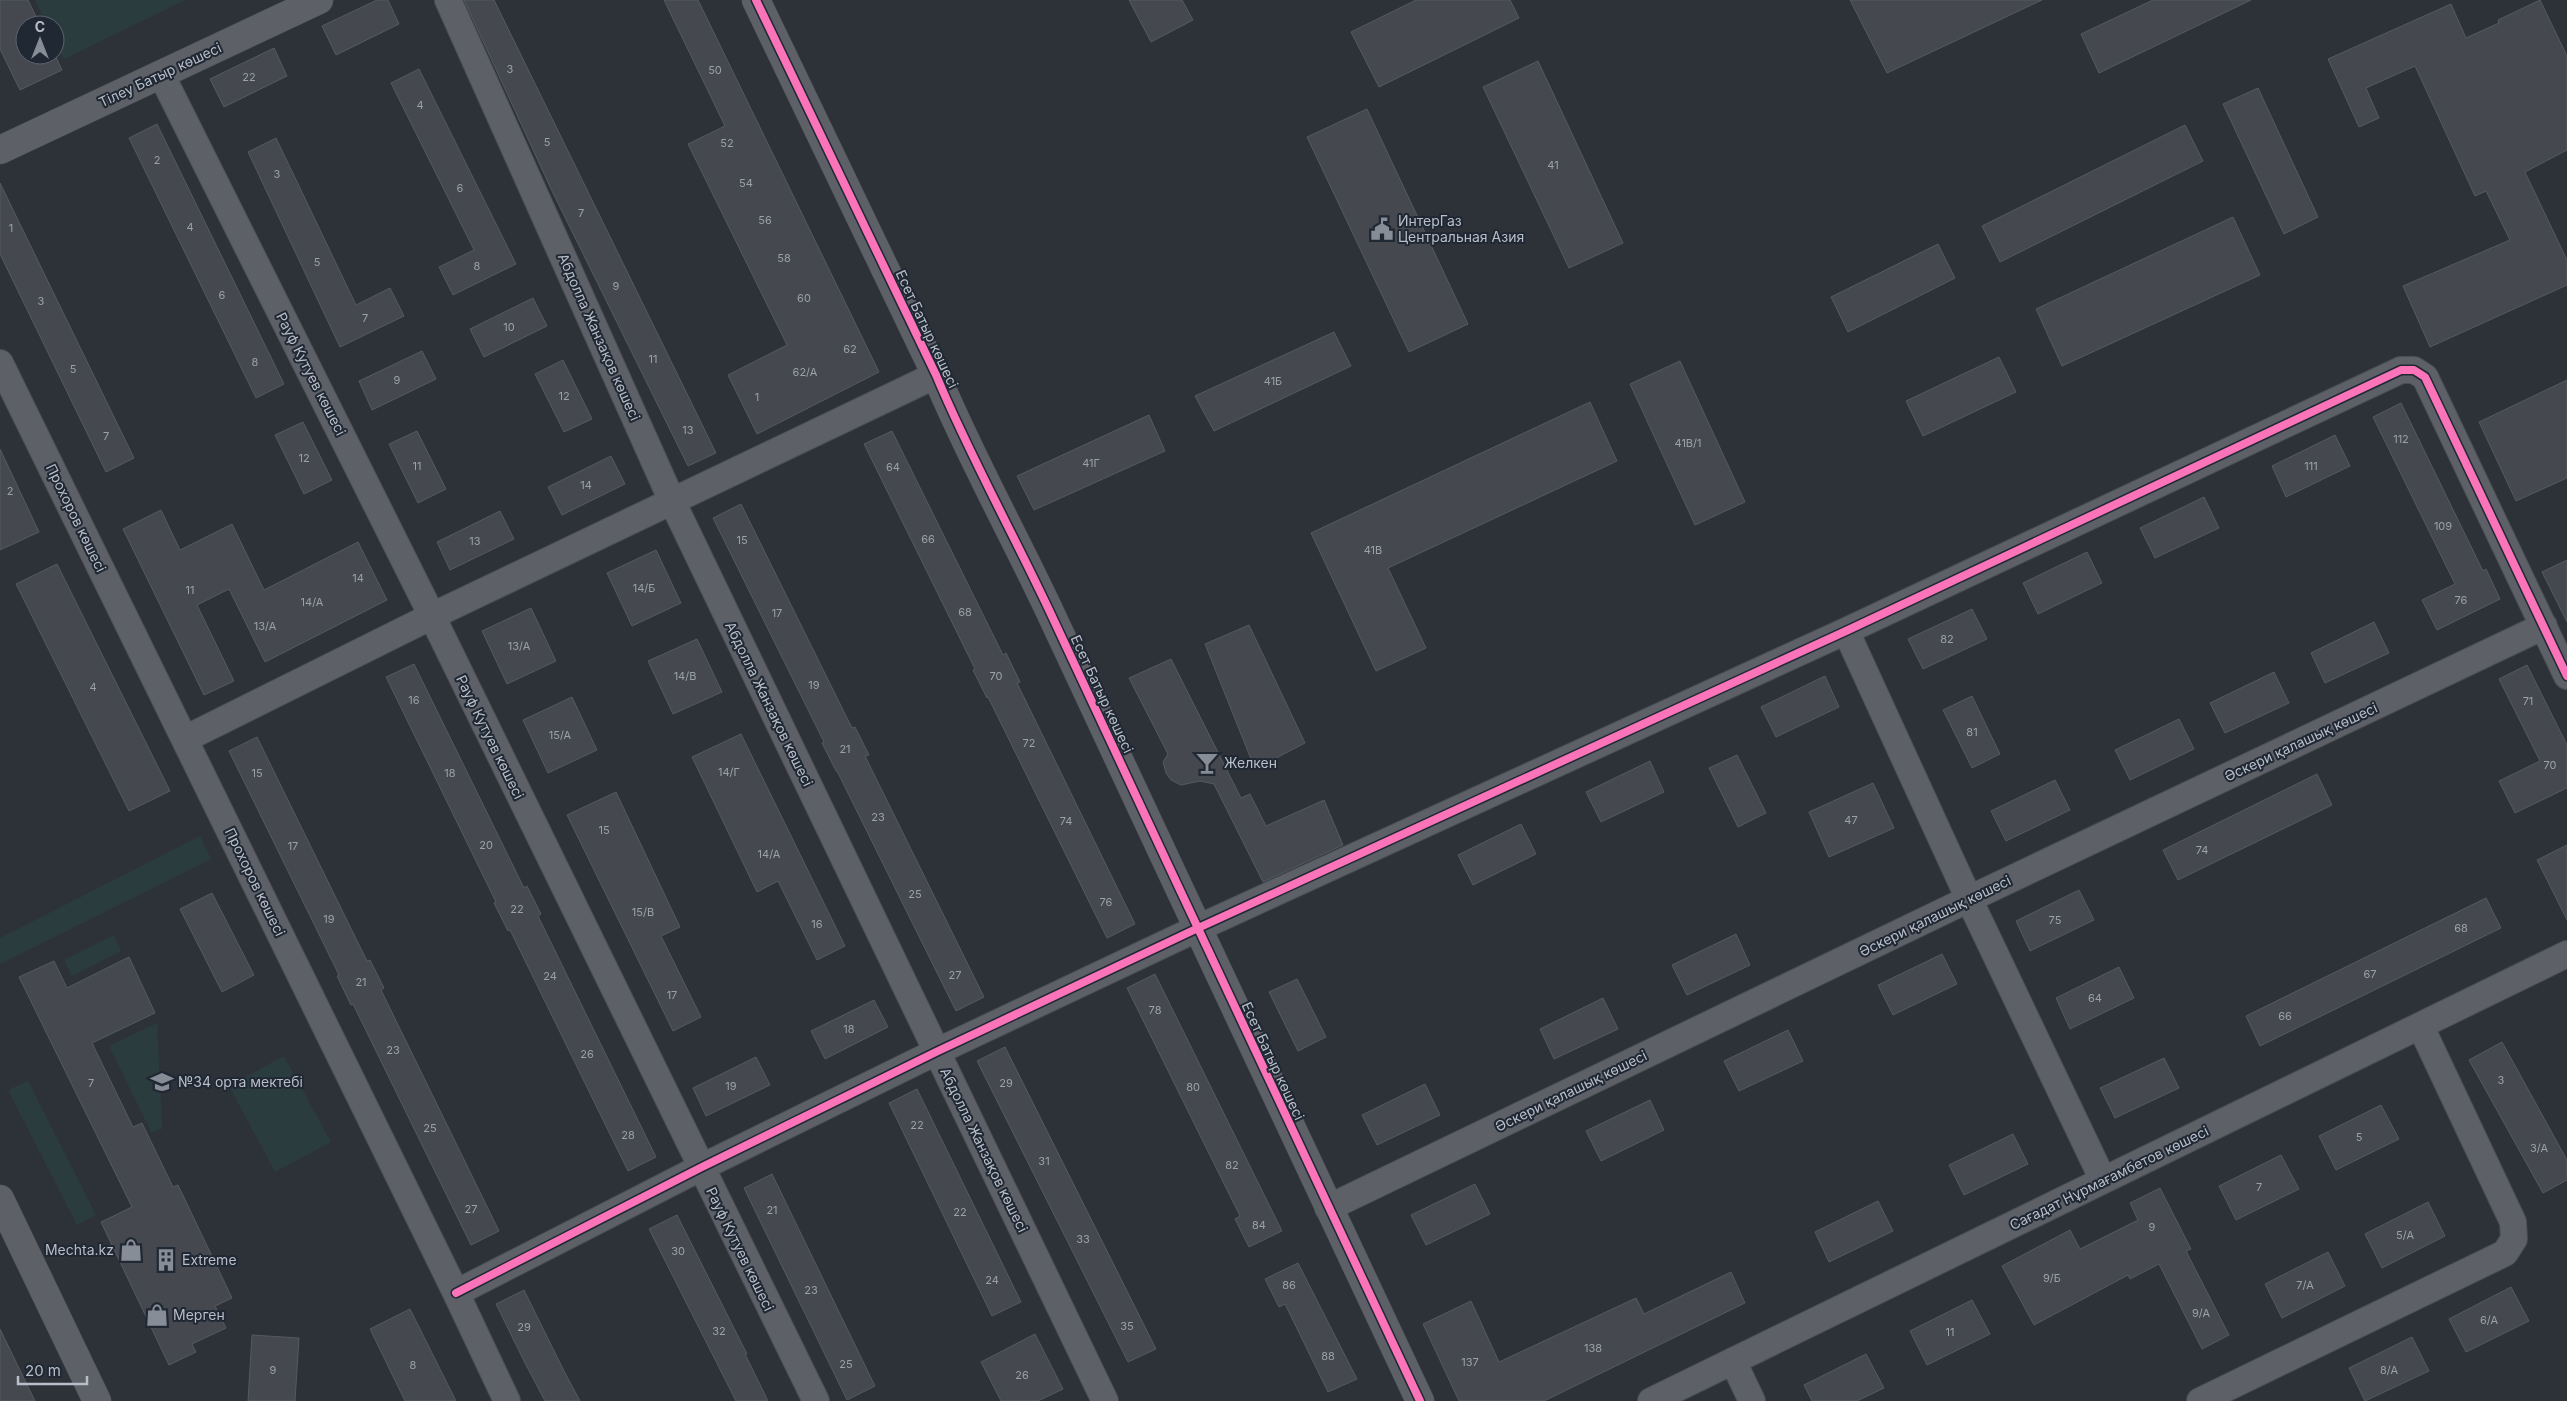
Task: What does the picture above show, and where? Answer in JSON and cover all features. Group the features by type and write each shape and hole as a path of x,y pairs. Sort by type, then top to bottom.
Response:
{"street":[{"name":"Тілеу Батыр көшесі","path":"0,150 319,0"},
{"name":"Абдолла Жанзақов көшесі","path":"448,0 672,500 1105,1401"},
{"name":"Есет Батыр көшесі","path":"756,0 936,375 952,415 1056,624 1196,929 1420,1401"},
{"name":"Рауф Кутуев көшесі","path":"161,74 432,616 700,1168 816,1401"},
{"name":"Прохоров көшесі","path":"0,363 456,1293 507,1401"},
{"path":"456,1293 700,1168 936,1052 1196,929 1846,631 2400,370 2414,370 2425,377 2567,676"},
{"path":"185,739 432,616 936,375"},
{"name":"Әскери қалашық көшесі","path":"1328,1208 1969,899 2544,626"},
{"path":"1846,631 1969,899 2102,1180"},
{"name":"Сағадат Нұрмағамбетов көшесі","path":"1651,1401 2102,1180 2422,1027 2567,954"},
{"path":"2200,1401 2505,1254 2514,1239 2513,1222 2422,1027"},
{"path":"0,1199 97,1401"},
{"path":"1733,1361 1752,1401"}],"shaded area":[{"path":"35,0 185,0 65,59 65,15 42,15"},
{"path":"200,836 211,859 0,964 0,938"},
{"path":"114,935 121,951 72,976 64,960"},
{"path":"157,1023 162,1129 151,1132 109,1046"},
{"path":"284,1056 331,1142 275,1172 229,1086"},
{"path":"28,1081 96,1215 77,1225 8,1090"}],"building":[{"path":"0,0 28,0 35,15 15,15 15,65 60,65 62,70 20,90 0,49"},
{"path":"377,0 388,0 399,24 336,55 322,26"},
{"path":"464,0 494,0 716,453 688,466 552,191"},
{"path":"664,0 698,0 879,372 757,434 728,375 787,345 688,144 725,126"},
{"path":"1129,0 1182,0 1193,20 1151,42"},
{"path":"1416,0 1510,0 1519,18 1379,87 1351,32"},
{"path":"1850,0 2042,0 1887,73"},
{"path":"2153,0 2251,0 2099,73 2081,34"},
{"path":"2540,0 2567,56 2567,150 2525,172 2567,260 2567,285 2430,347 2403,286 2510,240 2486,191 2475,196 2415,66 2366,88 2379,118 2359,127 2328,59 2451,4 2466,38 2499,23 2498,20"},
{"path":"274,48 287,76 224,107 210,79"},
{"path":"1538,61 1623,243 1569,268 1483,87"},
{"path":"419,69 516,264 453,295 439,267 474,250 391,83"},
{"path":"2258,88 2318,217 2284,234 2223,104"},
{"path":"1367,109 1468,324 1409,352 1307,137"},
{"path":"157,124 284,384 256,398 129,138"},
{"path":"2185,125 2203,161 2000,262 1982,226"},
{"path":"276,138 356,305 390,288 404,316 340,347 248,152"},
{"path":"0,183 134,458 106,472 0,254"},
{"path":"2233,217 2260,275 2062,366 2036,309"},
{"path":"1938,244 1955,278 1848,332 1831,297"},
{"path":"533,298 547,326 484,357 470,329"},
{"path":"1334,332 1351,366 1214,431 1195,396"},
{"path":"422,351 436,379 372,410 359,381"},
{"path":"1999,357 2016,392 1923,436 1906,401"},
{"path":"563,360 592,419 564,432 535,374"},
{"path":"1680,361 1745,502 1695,525 1630,384"},
{"path":"2567,380 2567,478 2516,501 2479,422"},
{"path":"1590,402 1617,461 1388,568 1426,648 1376,671 1311,533"},
{"path":"2401,403 2483,571 2486,569 2500,599 2437,630 2422,600 2455,584 2373,417"},
{"path":"1149,415 1165,451 1034,510 1017,476"},
{"path":"303,422 332,480 304,494 275,435"},
{"path":"417,431 446,489 418,503 389,444"},
{"path":"892,431 1003,655 1006,653 1020,682 1017,683 1135,924 1107,938 973,670 975,669 864,444"},
{"path":"2335,435 2350,466 2286,497 2272,466"},
{"path":"0,449 39,532 0,550"},
{"path":"611,456 625,484 562,515 548,487"},
{"path":"2204,497 2219,528 2155,558 2140,528"},
{"path":"741,504 852,728 855,727 869,755 865,756 984,997 956,1011 822,743 824,742 713,518"},
{"path":"161,510 180,550 232,524 264,590 358,542 387,600 265,662 229,589 197,605 234,681 204,695 123,529"},
{"path":"500,511 514,539 450,570 437,542"},
{"path":"656,550 681,603 632,626 607,573"},
{"path":"2087,552 2102,583 2038,614 2023,583"},
{"path":"2567,560 2567,622 2542,572"},
{"path":"57,564 170,791 129,811 16,584"},
{"path":"531,608 556,661 507,684 482,631"},
{"path":"1972,609 1987,639 1923,669 1908,639"},
{"path":"2374,622 2389,653 2325,683 2311,653"},
{"path":"1249,625 1305,743 1255,769 1205,644"},
{"path":"697,639 722,692 673,714 648,661"},
{"path":"1171,659 1241,798 1250,794 1266,826 1324,800 1343,845 1263,882 1214,784 1200,781 1181,785 1171,780 1166,773 1163,762 1168,754 1129,678"},
{"path":"414,664 524,888 527,886 541,914 538,916 656,1157 628,1171 510,930 508,931 494,903 496,902 386,677"},
{"path":"2527,665 2567,745 2567,788 2515,813 2499,781 2540,761 2499,679"},
{"path":"2274,672 2289,703 2225,733 2210,703"},
{"path":"1825,676 1839,707 1776,737 1761,707"},
{"path":"1972,696 2000,754 1972,768 1943,710"},
{"path":"572,697 597,750 548,773 523,720"},
{"path":"2179,719 2194,749 2130,780 2115,750"},
{"path":"741,734 845,946 817,960 778,881 757,892 692,757"},
{"path":"257,737 367,961 370,960 384,988 381,990 499,1231 471,1245 353,1004 351,1005 337,976 339,975 229,751"},
{"path":"1737,755 1766,813 1738,827 1709,768"},
{"path":"1650,761 1664,792 1601,822 1586,792"},
{"path":"2317,774 2332,805 2178,880 2163,850"},
{"path":"2055,780 2070,810 2006,841 1991,811"},
{"path":"1873,783 1894,828 1829,857 1809,812"},
{"path":"616,792 680,927 661,936 701,1017 673,1031 567,815"},
{"path":"1521,824 1536,854 1473,885 1458,855"},
{"path":"2567,845 2567,920 2537,860"},
{"path":"2079,890 2094,920 2030,951 2016,921"},
{"path":"212,893 254,975 222,992 180,909"},
{"path":"2486,898 2501,928 2260,1046 2246,1016"},
{"path":"1736,934 1750,965 1687,995 1672,965"},
{"path":"1942,954 1957,984 1893,1015 1878,985"},
{"path":"129,957 155,1013 92,1043 133,1127 142,1123 173,1187 178,1185 232,1298 215,1306 226,1328 192,1344 196,1352 169,1365 101,1222 132,1207 19,977 54,961 67,988"},
{"path":"2119,967 2134,998 2070,1029 2056,998"},
{"path":"1155,974 1282,1231 1249,1247 1235,1219 1240,1216 1127,988"},
{"path":"1297,979 1326,1037 1298,1051 1269,992"},
{"path":"1603,998 1618,1029 1554,1059 1540,1029"},
{"path":"874,1000 888,1027 825,1059 811,1031"},
{"path":"1788,1030 1803,1061 1739,1091 1724,1061"},
{"path":"2502,1042 2567,1160 2567,1180 2543,1193 2469,1060"},
{"path":"1005,1047 1156,1349 1128,1362 977,1061"},
{"path":"756,1057 770,1085 706,1116 693,1088"},
{"path":"2164,1058 2179,1088 2115,1118 2100,1088"},
{"path":"1425,1084 1440,1115 1377,1145 1362,1115"},
{"path":"917,1089 1021,1302 992,1316 889,1103"},
{"path":"1650,1100 1664,1130 1601,1161 1586,1131"},
{"path":"2381,1105 2399,1139 2336,1170 2319,1136"},
{"path":"2013,1134 2028,1164 1964,1195 1949,1165"},
{"path":"2281,1155 2299,1189 2236,1220 2219,1186"},
{"path":"772,1174 875,1386 847,1400 744,1188"},
{"path":"1475,1184 1490,1214 1426,1245 1411,1215"},
{"path":"2160,1188 2191,1249 2186,1251 2229,1335 2202,1349 2159,1264 2130,1279 2128,1275 2034,1325 2002,1266 2070,1230 2080,1249 2138,1220 2130,1203"},
{"path":"1878,1201 1893,1231 1829,1262 1815,1232"},
{"path":"2428,1202 2445,1236 2382,1268 2365,1234"},
{"path":"677,1215 747,1354 745,1354 768,1401 736,1401 649,1229"},
{"path":"2328,1252 2345,1286 2282,1318 2265,1284"},
{"path":"1298,1263 1357,1379 1328,1392 1285,1304 1279,1307 1265,1279"},
{"path":"1731,1272 1745,1303 1544,1401 1459,1401 1423,1324 1471,1301 1499,1362 1636,1298 1644,1314"},
{"path":"2511,1287 2529,1321 2466,1352 2449,1319"},
{"path":"524,1290 580,1401 545,1401 525,1363 496,1304"},
{"path":"1972,1300 1990,1334 1927,1365 1910,1331"},
{"path":"410,1309 456,1401 405,1401 370,1329"},
{"path":"0,1329 35,1401 0,1401"},
{"path":"1035,1334 1063,1389 1038,1401 1001,1401 981,1362"},
{"path":"252,1335 299,1338 295,1401 248,1401"},
{"path":"2412,1337 2429,1371 2365,1401 2349,1368"},
{"path":"1866,1354 1884,1388 1857,1401 1812,1401 1804,1385"}],"cycle path":[{"path":"756,0 965,439 1042,595 1420,1401"},
{"path":"456,1293 700,1168 936,1052 1196,929 1846,631 2401,370 2414,370 2425,377 2567,676"}],"place":[{"name":"ИнтерГаз Центральная Азия","path":"1382,229"},
{"name":"Желкен","path":"1207,763"},
{"name":"№34 орта мектебі","path":"162,1082"},
{"name":"Mechta.kz","path":"131,1250"},
{"name":"Extreme","path":"166,1260"},
{"name":"Мерген","path":"157,1315"}]}
